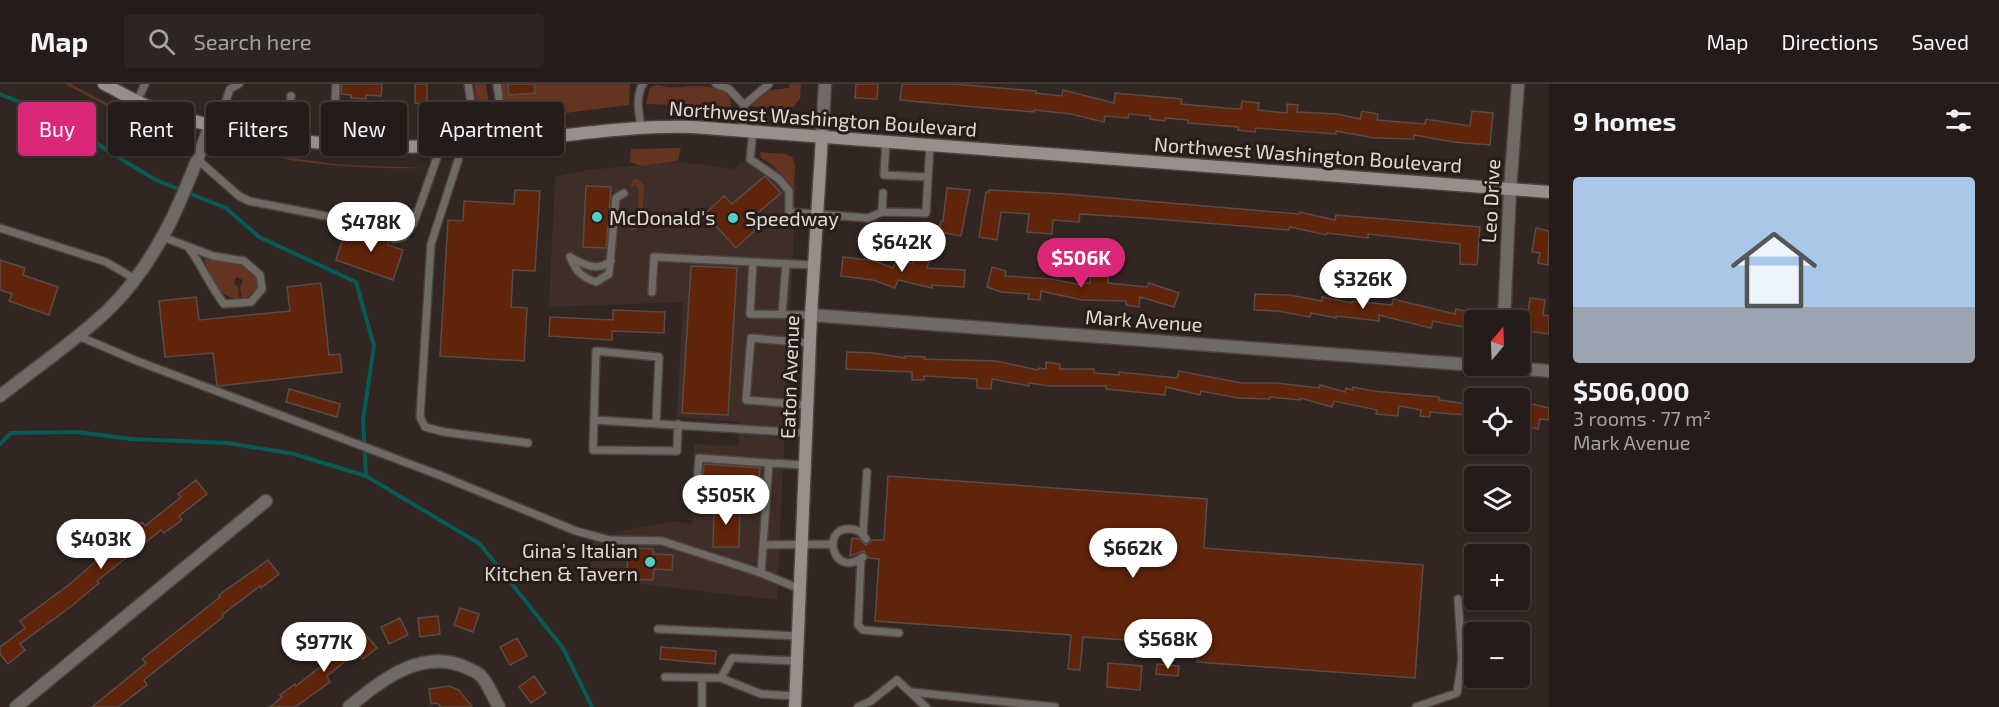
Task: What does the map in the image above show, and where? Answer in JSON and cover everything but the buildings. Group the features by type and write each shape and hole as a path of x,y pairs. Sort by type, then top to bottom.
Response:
{"main road":[{"name":"Northwest Washington Boulevard","path":"104,84 137,101 206,123"},
{"name":"Northwest Washington Boulevard","path":"564,135 641,127 684,126 1549,192"},
{"name":"Eaton Avenue","path":"795,702 809,343 822,136"}],"street":[{"name":"Eaton Avenue","path":"822,136 825,84"},
{"name":"Leo Drive","path":"1504,310 1518,84"},
{"path":"0,396 106,311 135,279 178,210 206,143"},
{"name":"Mark Avenue","path":"811,315 1464,363"},
{"path":"1530,369 1549,371"},
{"path":"16,707 266,501"},
{"path":"349,707 377,684 401,670 426,662 456,663 480,675 499,707"}],"lane":[{"path":"137,101 145,84"},
{"path":"224,102 230,89 239,84"},
{"path":"335,102 336,84"},
{"path":"468,84 471,102"},
{"path":"497,84 500,102"},
{"path":"641,127 638,104 639,91 643,84"},
{"path":"716,84 729,89 744,105 750,159 779,179 789,191 789,212 868,218 882,212 926,213 930,144"},
{"path":"744,105 769,84"},
{"path":"290,102 291,96"},
{"path":"886,141 884,178 928,177"},
{"path":"394,239 404,237 413,224 437,156"},
{"path":"459,156 431,244 420,417 425,427 444,432 528,443"},
{"path":"198,160 239,196 249,201 326,216 371,231"},
{"path":"612,260 604,266 592,267 570,257 577,271 585,279 596,282 609,274 612,260 616,198 624,193"},
{"path":"882,212 883,193"},
{"path":"0,228 106,262 135,279"},
{"path":"163,237 213,256 244,261 260,275 262,290 251,302 224,304 210,287 202,265 188,247"},
{"path":"652,292 654,257 814,265"},
{"path":"753,262 750,314 811,315"},
{"path":"782,314 786,264"},
{"path":"76,335 137,361 439,474 576,531 609,540 662,541 761,573 800,589"},
{"path":"807,405 746,400 751,338 809,343"},
{"path":"656,423 659,357 596,351 593,450 677,451 678,424"},
{"path":"594,420 806,433"},
{"path":"767,489 716,482 697,485 699,458 731,463 805,465"},
{"path":"761,573 769,463"},
{"path":"867,472 864,537 847,528 837,534 832,544 839,560 850,563 862,558 856,621 858,625 863,630 899,633"},
{"path":"747,488 748,479"},
{"path":"763,545 832,544"},
{"path":"1416,707 1457,693 1462,659 1458,598"},
{"path":"658,629 798,636"},
{"path":"721,678 732,658 797,661"},
{"path":"665,677 721,678 761,694 795,702"},
{"path":"702,678 702,707"},
{"path":"858,707 871,701 897,680 926,707"},
{"path":"911,692 1055,707"}],"shaded area":[{"path":"65,84 71,84 108,103 108,106"},
{"path":"474,84 486,84 489,102 477,102"},
{"path":"497,84 508,84 509,95 534,93 534,84 630,84 629,105 564,113 564,102 499,102"},
{"path":"790,84 801,84 800,99 790,110 750,106 750,101 768,87 770,90 789,88"},
{"path":"657,85 705,86 721,90 730,99 731,107 646,104 650,87"},
{"path":"681,148 678,161 641,166 630,162 631,149"},
{"path":"760,152 785,154 792,157 795,164 794,188 773,165 761,158"},
{"path":"273,156 342,165 427,168 378,168 329,165"},
{"path":"740,161 774,165 796,186 777,600 590,578 594,530 610,533 674,521 692,525 694,444 738,446 739,422 677,417 683,302 549,307 555,177 586,170 681,162 735,169"},
{"path":"633,179 638,179 644,185 642,226 632,231 626,225 637,218 639,189 636,185 630,187"},
{"path":"210,258 246,267 259,280 254,293 242,299 240,287 243,280 236,277 234,284 238,287 239,299 225,295 216,286 204,260"}],"waterway":[{"path":"0,94 61,119 156,180 226,208 259,237 356,282 374,346 363,420 366,476"},
{"path":"0,444 11,433 77,432 132,439 228,443 294,454 366,476 480,544 563,648 592,707"}],"place":[{"name":"McDonald's","path":"597,217"},
{"name":"Speedway","path":"733,218"},
{"name":"Gina's Italian Kitchen & Tavern","path":"650,562"}]}
